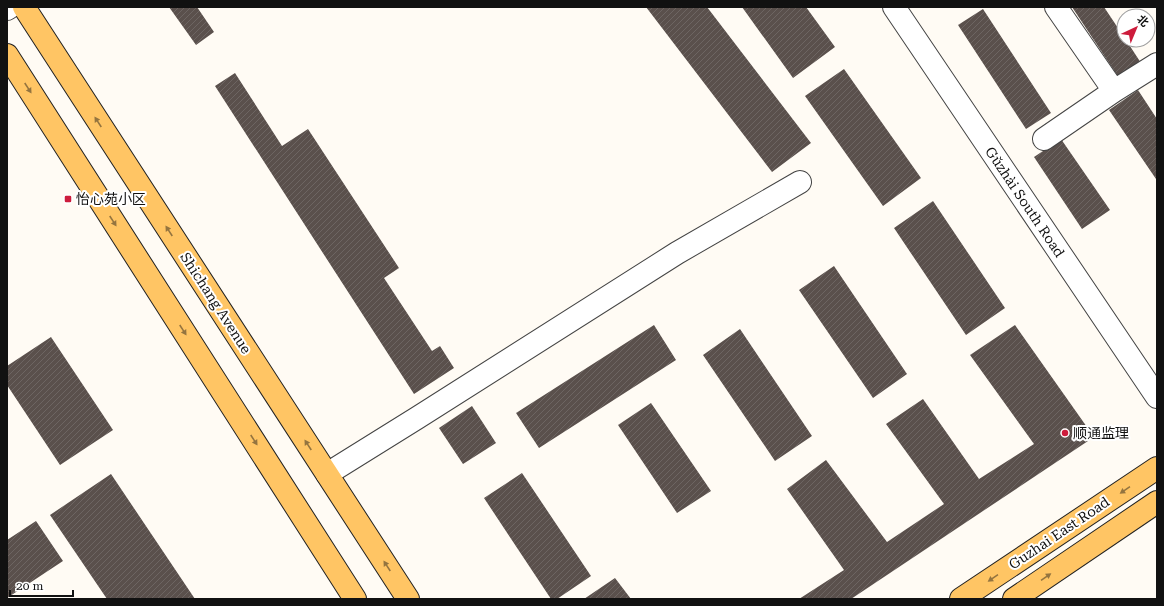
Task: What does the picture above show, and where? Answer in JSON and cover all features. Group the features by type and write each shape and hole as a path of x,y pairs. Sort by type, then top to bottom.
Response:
{"main road":[{"name":"Shichang Avenue","path":"24,7 408,599"},
{"path":"7,55 356,599"},
{"name":"Guzhai East Road","path":"961,599 1157,468"},
{"name":"Guzhai East Road","path":"1014,599 1157,502"}],"street":[{"name":"Gǔzhài South Road","path":"894,7 1157,397"},
{"path":"1056,7 1114,91"},
{"path":"1044,139 1114,91 1157,64"},
{"path":"327,474 677,253 800,182"}],"building":[{"path":"169,7 197,7 214,32 196,45"},
{"path":"646,7 707,7 811,143 772,172"},
{"path":"742,7 806,7 835,47 793,78"},
{"path":"1072,7 1104,7 1116,25 1116,48 1131,48 1141,63 1119,78"},
{"path":"983,9 1051,113 1026,129 958,25"},
{"path":"844,69 921,178 883,206 805,96"},
{"path":"235,73 282,146 308,129 399,268 384,278 432,351 440,346 454,368 414,394 215,86"},
{"path":"1138,90 1157,119 1156,179 1109,110"},
{"path":"1061,139 1110,210 1082,229 1034,157"},
{"path":"933,201 1005,308 966,335 894,228"},
{"path":"834,266 907,374 873,398 799,290"},
{"path":"654,325 676,360 539,448 516,413"},
{"path":"1015,325 1094,437 851,599 799,599 844,570 787,489 826,460 887,542 944,504 886,424 923,399 979,479 1034,444 970,355"},
{"path":"740,329 812,436 775,461 703,355"},
{"path":"51,337 113,430 60,465 7,385 7,366"},
{"path":"651,403 711,491 677,513 618,425"},
{"path":"472,406 496,443 463,464 439,428"},
{"path":"522,473 591,576 557,599 551,599 484,498"},
{"path":"111,474 195,599 107,599 50,515"},
{"path":"36,521 63,561 7,598 7,540"},
{"path":"615,578 631,599 584,599"}],"place":[{"name":"怡心苑小区","path":"68,199"},
{"name":"顺通监理","path":"1065,433"}]}
